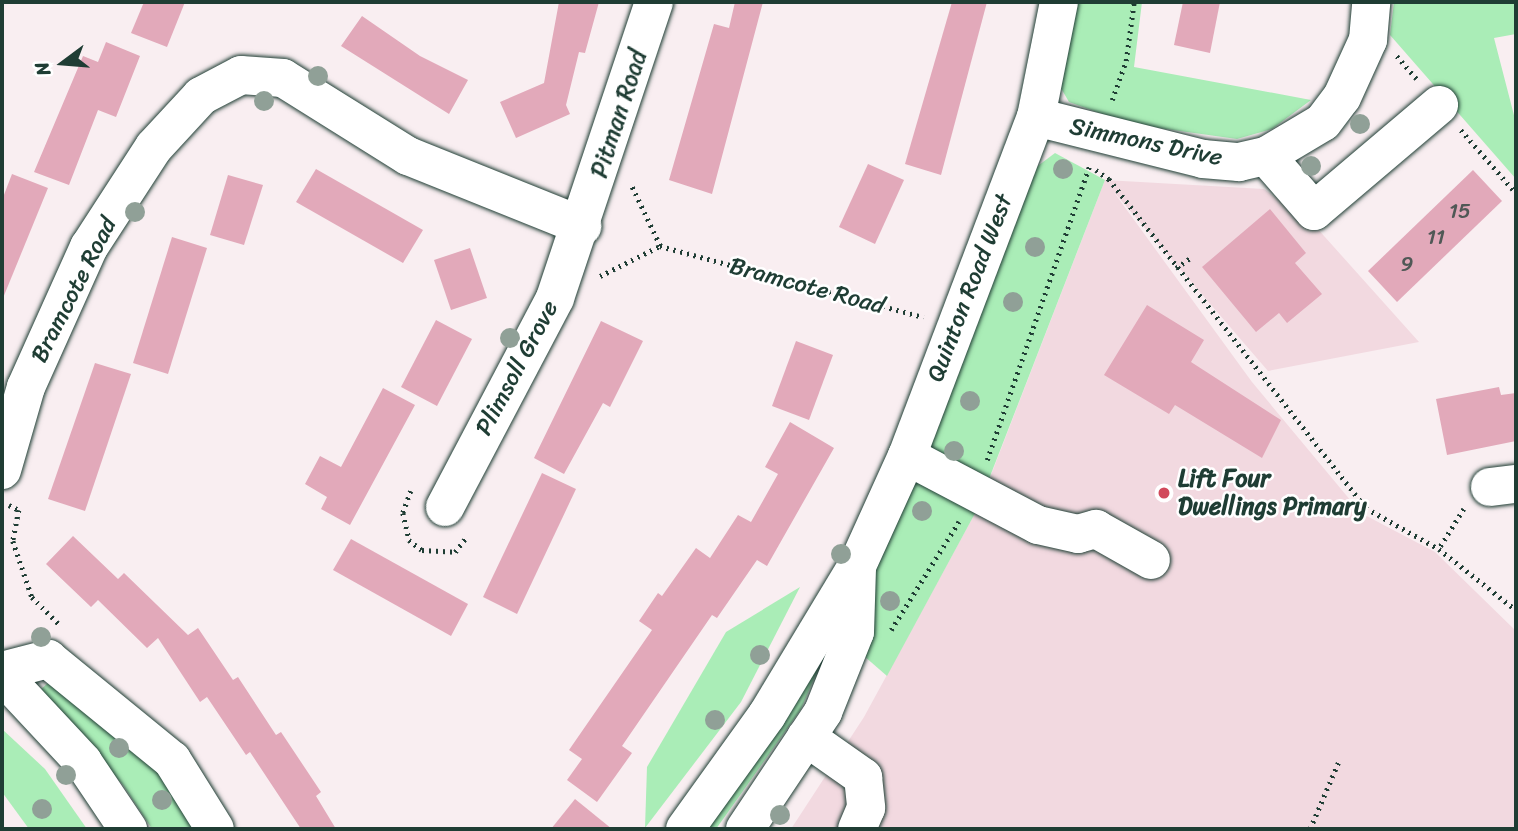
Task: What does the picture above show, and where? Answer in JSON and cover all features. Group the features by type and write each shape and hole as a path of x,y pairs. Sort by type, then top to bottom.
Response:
{"street":[{"name":"Pitman Road","path":"582,226 654,2"},
{"name":"Quinton Road West","path":"685,829 767,715 857,566 907,456 1036,117 1059,2"},
{"name":"Simmons Drive","path":"1036,117 1095,150 1239,162 1266,156 1323,122 1342,97 1368,40 1371,2"},
{"name":"Bramcote Road","path":"2,470 26,387 89,247 154,147 201,96 241,75 284,78 408,156 582,226"},
{"path":"1266,156 1314,211 1439,105"},
{"name":"Plimsoll Grove","path":"444,507 555,298 582,226"},
{"path":"907,456 1038,525 1078,534 1096,529 1152,560"},
{"name":"Quinton Road West","path":"745,829 824,712 855,632 857,566"},
{"path":"128,829 83,762 2,673 48,659 172,760 215,829"},
{"path":"806,737 863,777 866,808 858,829"}],"path":[{"path":"888,634 976,492 1125,61 1134,2"},
{"path":"1095,150 1109,179 1176,268 1366,508 1439,549 1516,610"},
{"path":"555,298 660,246 626,174"},
{"name":"Bramcote Road","path":"660,246 955,326"},
{"path":"1176,268 1192,257"},
{"path":"1439,549 1465,506 1494,491"},
{"path":"1310,829 1338,763"}],"shaded area":[{"name":"Lift Four Dwellings Primary","path":"1105,180 1264,189 1316,227 1419,342 1268,371 1113,191 1252,382 1361,513 1435,552 1516,631 1516,829 791,829 864,717 979,506"}],"green space":[{"path":"1072,2 1142,2 1134,67 1311,100 1272,129 1237,139 1130,124 1069,102 1058,83"},
{"path":"1394,2 1516,2 1516,34 1494,38 1516,123 1516,179 1390,35"},
{"path":"1055,153 1105,180 989,479 922,451 1035,168"},
{"path":"912,474 979,506 887,676 864,656 874,561"},
{"path":"800,587 741,702 645,828 647,767 726,632"},
{"path":"811,663 818,669 801,709 716,829 698,829"},
{"path":"56,676 163,762 204,829 152,829 123,785 40,690"},
{"path":"2,729 45,769 87,829 29,829 2,792"}],"building":[{"path":"144,2 185,2 167,47 131,33"},
{"path":"559,2 599,2 585,53 579,52 566,105 570,114 516,138 500,102 544,83"},
{"path":"735,2 763,2 712,194 669,180 714,24 729,28"},
{"path":"952,2 987,2 941,175 905,164"},
{"path":"1183,2 1220,2 1210,53 1174,45"},
{"path":"362,16 420,56 468,80 449,114 341,46"},
{"path":"106,42 140,56 116,117 98,110 69,185 34,172 83,56 98,62"},
{"path":"868,164 904,180 875,244 839,227"},
{"path":"316,169 423,230 403,263 296,202"},
{"path":"1473,170 1502,201 1397,302 1368,271"},
{"path":"12,174 48,188 3,298 2,200"},
{"path":"228,175 263,185 244,245 210,235"},
{"path":"1270,209 1306,253 1295,263 1322,294 1287,323 1279,313 1256,332 1202,267"},
{"path":"172,237 207,248 168,374 133,363"},
{"path":"470,248 487,298 451,310 434,260"},
{"path":"1147,305 1204,340 1191,362 1281,420 1262,458 1175,405 1169,414 1104,375"},
{"path":"436,320 472,339 437,406 401,387"},
{"path":"601,321 643,341 610,407 603,403 564,474 534,458"},
{"path":"796,341 833,355 809,420 772,406"},
{"path":"95,363 131,374 85,511 48,499"},
{"path":"1499,387 1501,395 1516,393 1516,441 1447,455 1436,399"},
{"path":"383,388 415,405 350,525 321,509 327,497 305,484 320,456 341,467"},
{"path":"790,422 834,448 767,566 757,560 717,618 712,615 622,746 632,753 597,802 567,780 582,759 569,750 652,630 639,621 658,593 662,596 696,548 710,558 738,515 751,522 778,474 765,467"},
{"path":"542,473 576,489 517,614 483,597"},
{"path":"73,536 118,579 124,573 188,635 198,628 233,680 238,677 276,735 281,732 321,792 316,796 336,829 301,829 250,752 246,755 207,697 200,702 158,638 147,648 98,600 91,607 46,564"},
{"path":"351,539 468,604 451,636 333,570"},
{"path":"575,799 612,829 551,829"}],"place":[{"name":"Lift Four Dwellings Primary","path":"1164,493"}]}
